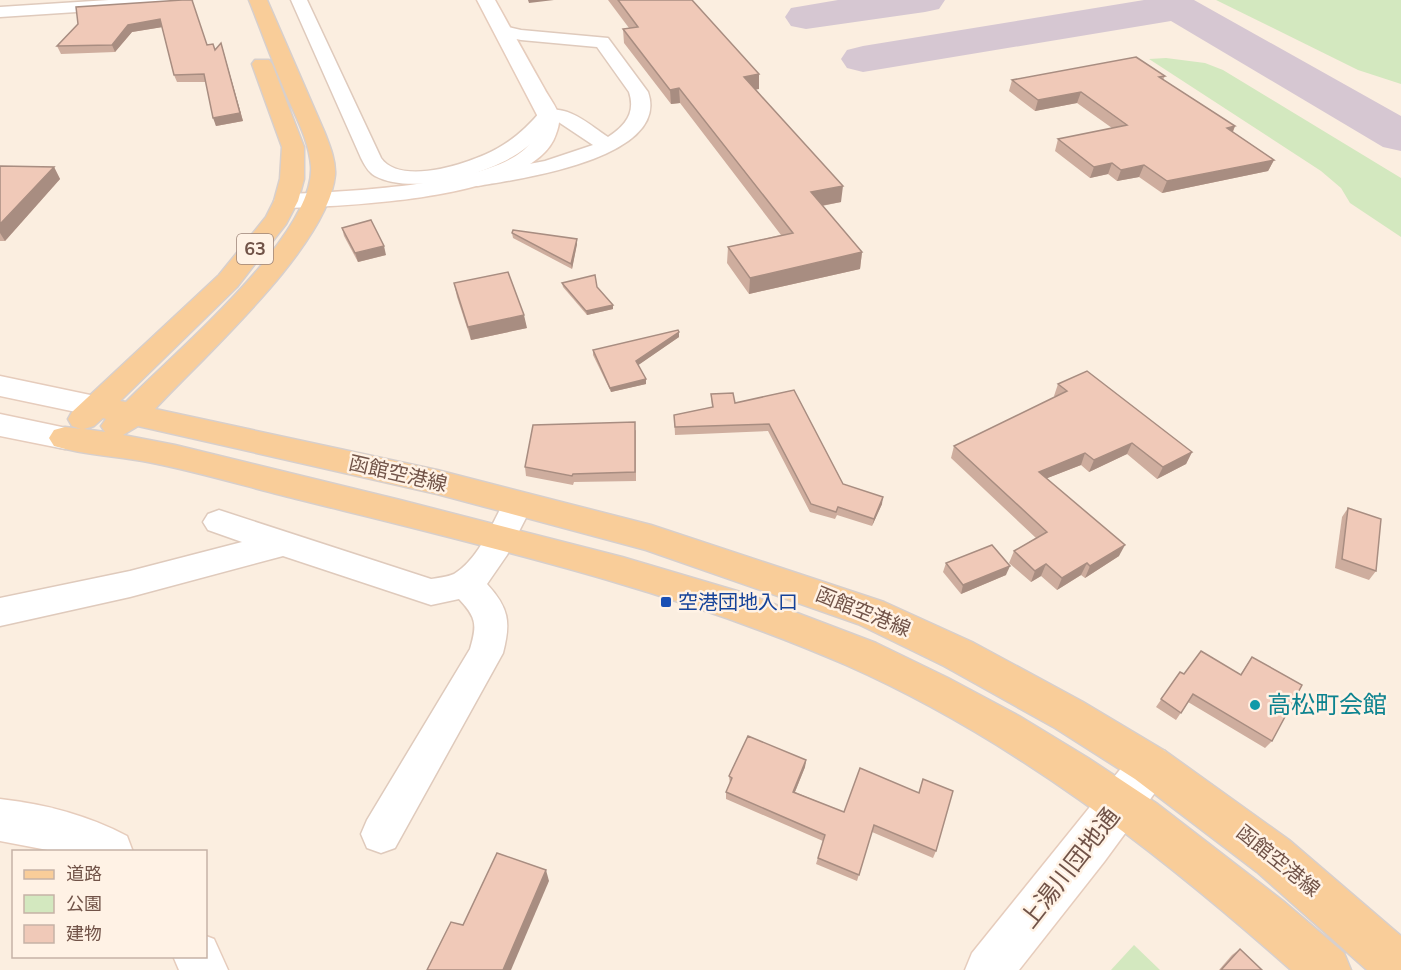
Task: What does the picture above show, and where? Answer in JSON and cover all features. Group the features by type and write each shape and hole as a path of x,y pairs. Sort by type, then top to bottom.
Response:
{"main road":[{"name":"63","path":"81,440 95,406 228,281 264,238 286,201 291,179 293,147 238,0"},
{"name":"63","path":"81,440 133,414 259,284 298,236 318,201 323,175 318,144 258,0"},
{"name":"函館空港線","path":"95,406 437,482 651,538 872,613 968,659 1069,715 1150,765 1273,856 1401,968"},
{"name":"函館空港線","path":"81,440 134,448 499,539 704,596 790,625 888,668 959,704 1047,756 1120,804 1203,867 1327,970"}],"street":[{"path":"0,12 184,0"},
{"path":"298,0 371,158 376,167 383,172 394,176 419,177 482,164 512,149 533,132 548,115 561,115 608,146"},
{"path":"478,180 516,164 537,149 548,128 548,115 486,0"},
{"path":"286,201 318,201 379,195 563,164 608,146 639,119 642,100 639,92 602,42 521,35 503,31"},
{"path":"0,386 95,406"},
{"path":"0,425 81,440"},
{"path":"219,522 431,592 452,589 465,583 477,573 518,504"},
{"path":"0,612 130,584 284,543"},
{"path":"381,834 486,653 493,629 489,609 465,583"},
{"name":"上湯川団地通","path":"989,970 1088,847 1150,765"},
{"path":"0,820 81,837 107,850"}],"green space":[{"path":"1216,0 1401,0 1401,84 1358,70"},
{"path":"1166,58 1205,63 1223,70 1401,178 1401,237 1350,203 1341,188 1321,171 1149,59"},
{"path":"1134,945 1160,970 1111,970"}],"building":[{"path":"192,0 207,45 213,44 215,50 221,43 240,113 213,118 204,74 174,75 160,19 128,25 112,45 57,46 78,24 76,7"},
{"path":"618,0 692,0 759,74 744,77 843,186 811,192 862,252 750,278 728,247 793,233 679,88 670,90 623,29 638,27"},
{"path":"1136,57 1165,76 1159,77 1235,126 1227,128 1274,160 1167,181 1144,165 1121,170 1112,163 1094,167 1058,139 1127,125 1081,92 1038,100 1012,80"},
{"path":"0,166 54,167 0,224"},
{"path":"371,220 384,246 355,253 342,228"},
{"path":"513,230 577,239 571,264 512,233"},
{"path":"508,272 524,315 468,327 454,283"},
{"path":"595,275 597,287 613,305 586,311 562,283"},
{"path":"678,330 679,332 636,361 646,379 610,388 593,350"},
{"path":"1087,371 1192,452 1163,467 1132,443 1094,460 1085,453 1039,472 1125,545 1090,566 1087,563 1062,578 1046,564 1035,571 1014,551 1047,532 954,446 1067,391 1058,384"},
{"path":"794,390 843,484 883,497 874,519 838,507 836,512 811,504 769,424 675,427 674,415 713,407 711,394 733,393 735,403"},
{"path":"635,422 635,472 573,474 572,476 525,467 533,425"},
{"path":"1348,508 1381,519 1376,571 1342,559"},
{"path":"992,545 1010,566 963,585 946,563"},
{"path":"1201,651 1241,675 1252,657 1302,685 1272,741 1193,694 1181,713 1161,699 1180,672 1184,674"},
{"path":"748,736 806,760 793,792 844,812 860,768 919,793 923,779 953,791 936,851 874,825 859,875 818,858 825,835 726,792 732,778 729,776"},
{"path":"497,853 546,870 503,970 427,970 451,922 463,925"},
{"path":"1240,949 1262,970 1221,970"}],"taxiway":[{"path":"806,17 925,0"},
{"path":"1164,0 1178,8"},
{"path":"863,59 1178,8"},
{"path":"1178,8 1401,136"}],"place":[{"name":"空港団地入口","path":"666,602"},
{"name":"高松町会館","path":"1255,705"}]}
